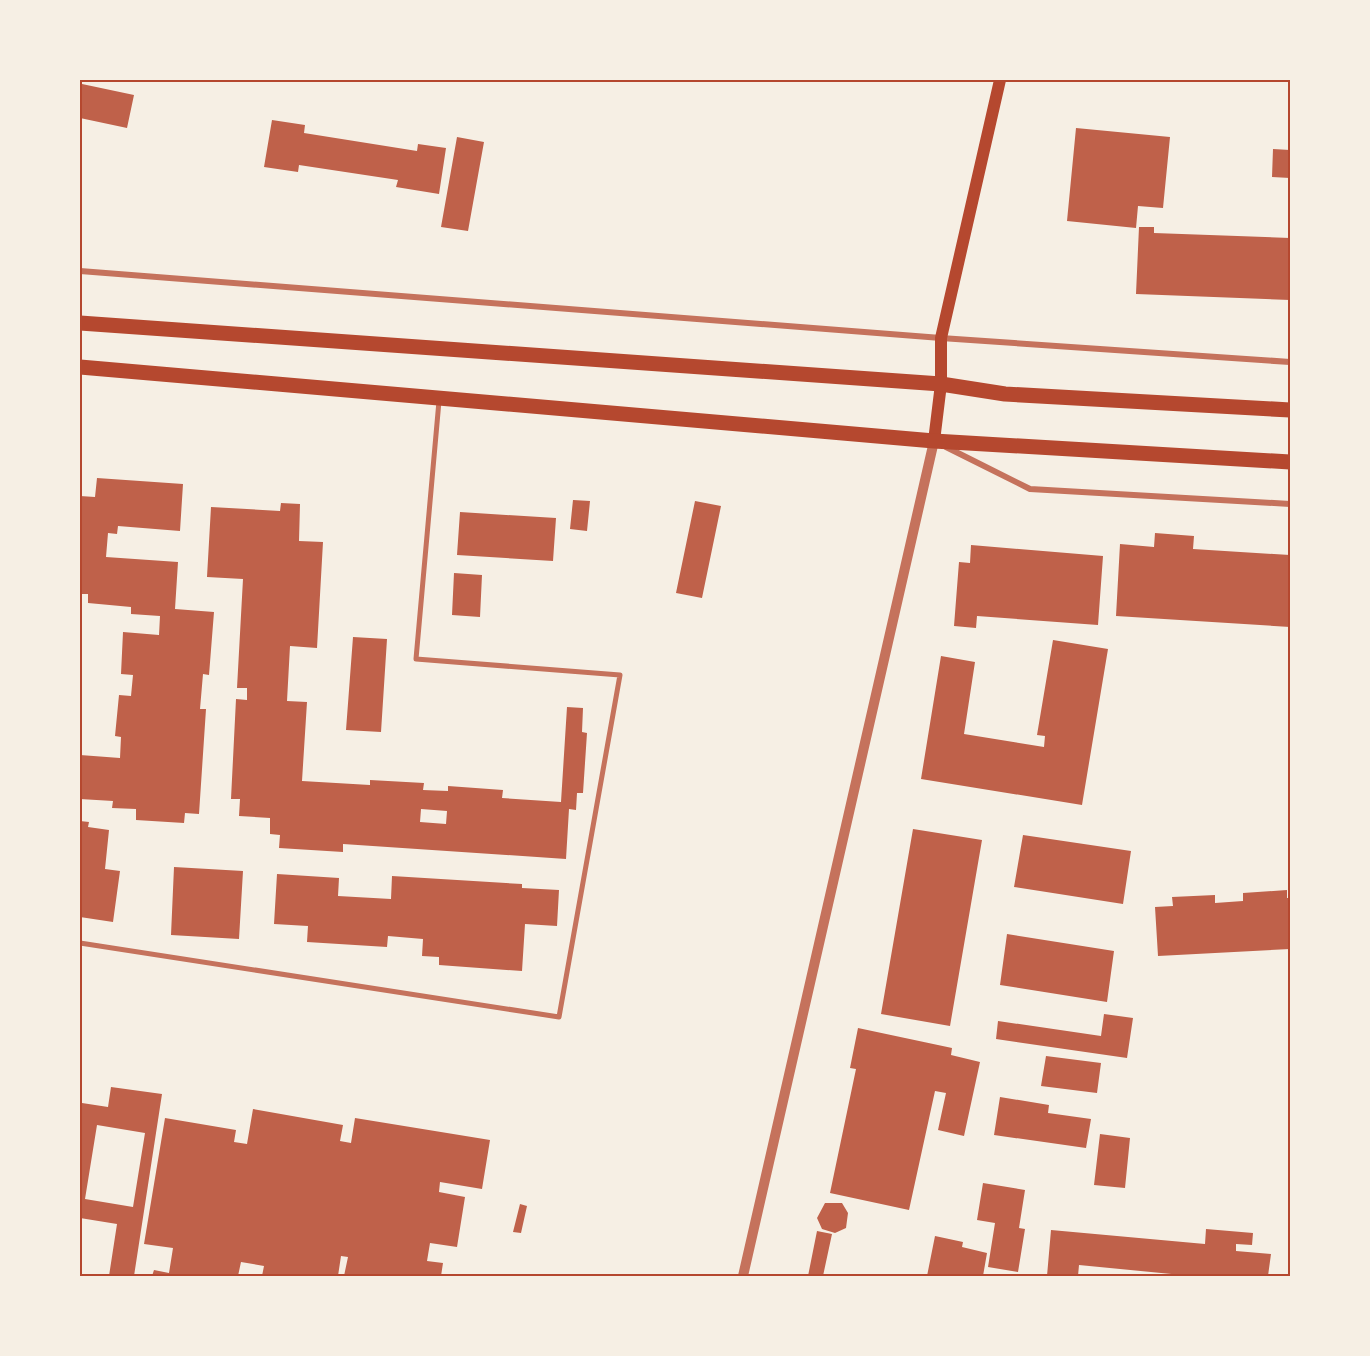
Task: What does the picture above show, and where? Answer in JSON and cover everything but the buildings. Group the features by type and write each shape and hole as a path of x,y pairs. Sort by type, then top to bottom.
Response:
{"main road":[{"path":"934,441 941,384 941,338 1000,80"},
{"path":"80,323 941,384 1005,394 1290,410"},
{"path":"80,367 934,441 1290,462"}],"street":[{"path":"80,271 941,338 1290,362"},
{"path":"80,943 559,1017 620,675 416,659 439,398"},
{"path":"743,1276 934,441 1030,489 1290,504"}]}
